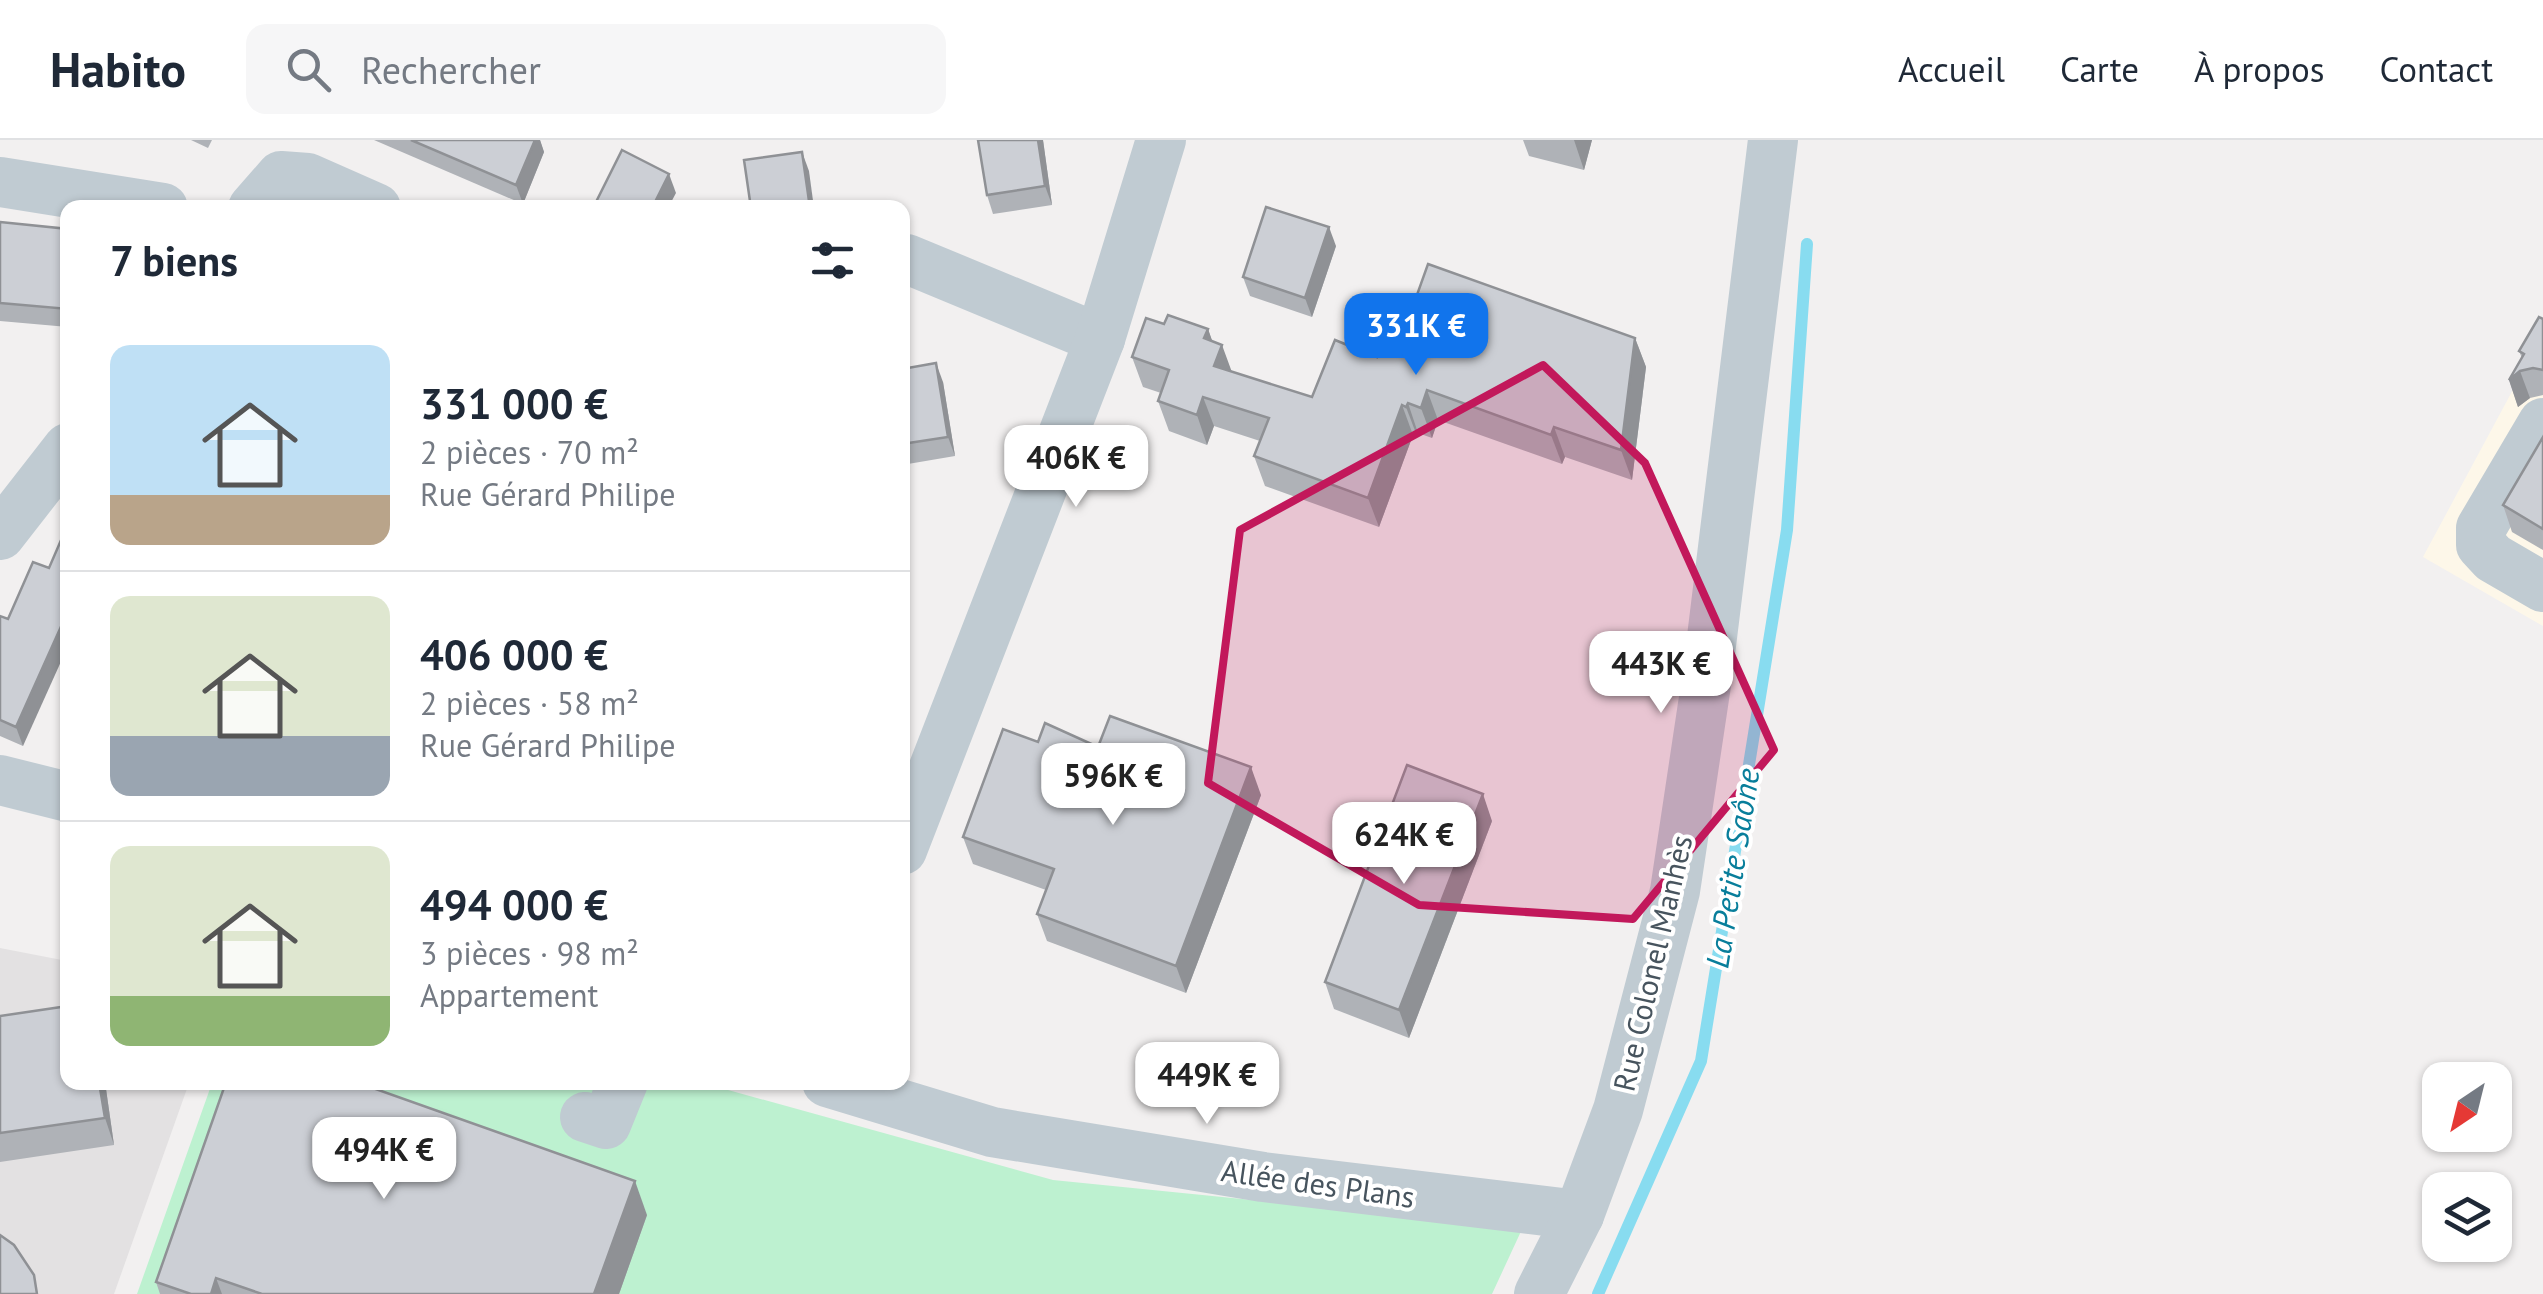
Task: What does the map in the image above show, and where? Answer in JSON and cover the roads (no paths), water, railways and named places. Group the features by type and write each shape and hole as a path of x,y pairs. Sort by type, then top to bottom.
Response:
{"street":[{"path":"910,803 915,773 1100,339 1162,140"},
{"name":"Rue Colonel Manhès","path":"1539,1294 1579,1215 1618,1110 1675,891 1707,678 1773,140"},
{"path":"260,200 281,176 308,178 358,200"},
{"path":"0,182 114,200"},
{"path":"910,260 1100,339"},
{"path":"2543,423 2482,528 2481,545 2493,558 2543,587"},
{"path":"0,536 60,458"},
{"path":"0,780 60,794"},
{"path":"585,1118 606,1124 619,1090"},
{"name":"Allée des Plans","path":"853,1090 992,1132 1263,1177 1579,1215"}],"waterway":[{"name":"La Petite Saône","path":"1598,1294 1701,1061 1787,530 1807,244"}]}
